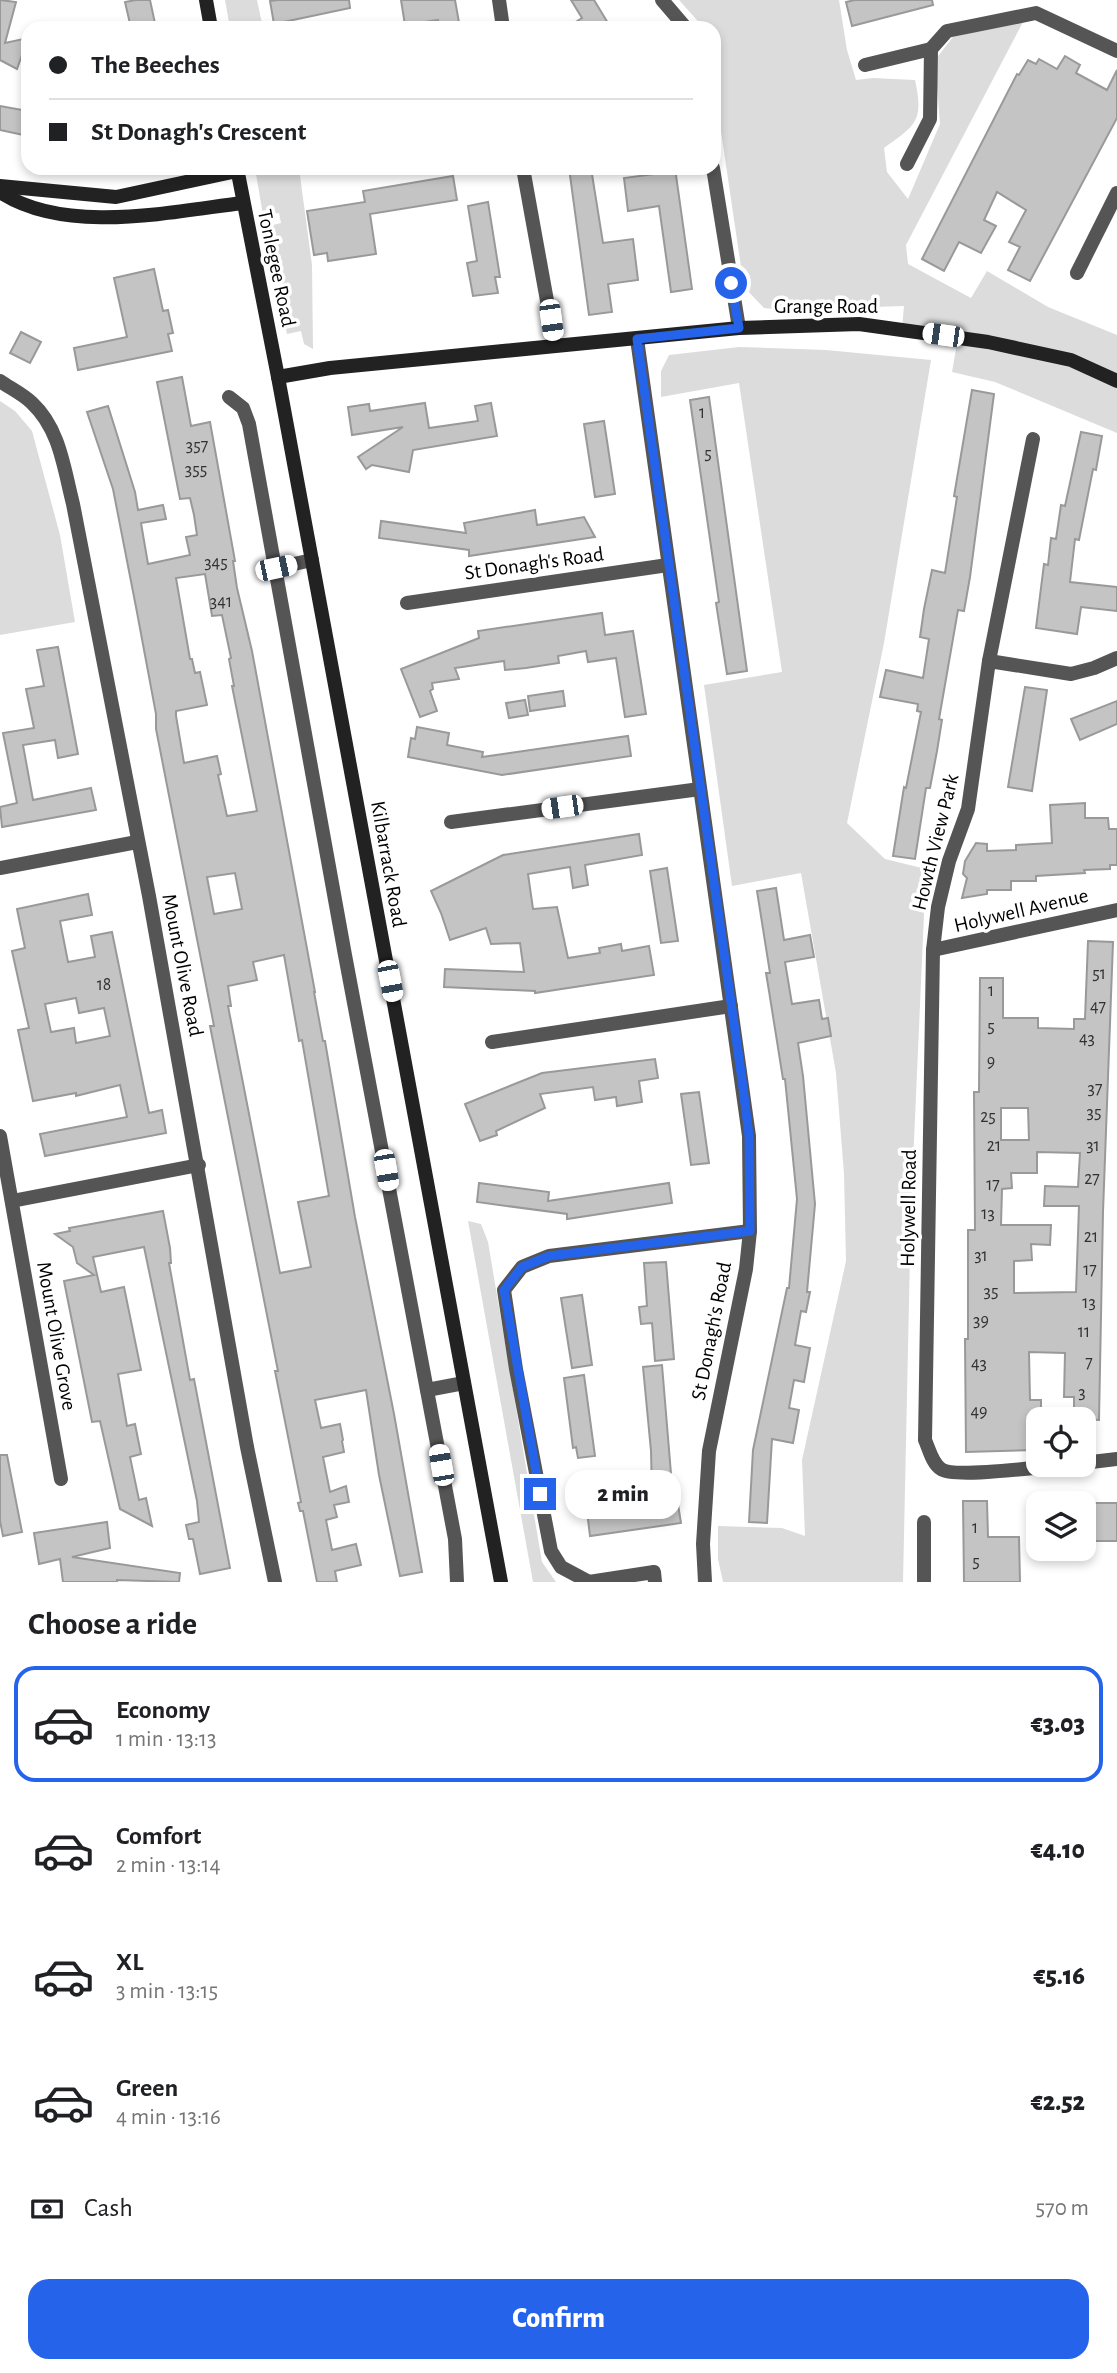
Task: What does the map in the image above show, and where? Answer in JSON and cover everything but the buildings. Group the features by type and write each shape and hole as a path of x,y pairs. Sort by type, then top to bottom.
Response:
{"main road":[{"path":"206,0 210,21"},
{"path":"0,186 116,197 215,175"},
{"name":"Tonlegee Road","path":"238,175 278,377"},
{"path":"0,192 37,210 106,218 242,203"},
{"name":"Grange Road","path":"278,377 330,368 739,328 859,324 988,342 1071,360 1117,381"},
{"name":"Kilbarrack Road","path":"278,377 500,1582"}],"street":[{"path":"499,0 502,21"},
{"path":"662,0 680,21"},
{"path":"865,65 931,50 947,31 1036,13 1117,51"},
{"path":"907,164 930,119 931,50"},
{"path":"524,175 555,345"},
{"path":"714,175 739,328"},
{"path":"1077,273 1117,193"},
{"name":"St Donagh's Road","path":"637,339 749,1136 750,1231 746,1269 709,1451 703,1544 705,1582"},
{"name":"Mount Olive Road","path":"0,381 32,402 47,420 58,444 73,504 199,1165 247,1447 275,1582"},
{"path":"229,397 243,408 249,424 455,1539 457,1582"},
{"name":"Howth View Park","path":"933,950 938,908 949,861 968,809 989,661 1033,439"},
{"path":"276,568 312,560"},
{"name":"St Donagh's Road","path":"407,603 668,565"},
{"path":"989,661 1070,674 1117,658"},
{"path":"451,822 700,789"},
{"path":"0,868 137,842"},
{"name":"Holywell Avenue","path":"933,950 1117,910"},
{"name":"Holywell Road","path":"933,950 925,1440 942,1471 964,1474 1026,1469"},
{"path":"492,1042 731,1006"},
{"name":"Mount Olive Grove","path":"0,1136 61,1479"},
{"path":"12,1201 199,1165"},
{"path":"655,1582 654,1572 589,1582 561,1566 551,1551 516,1369 504,1290 522,1267 549,1256 750,1231"},
{"path":"427,1390 464,1383"},
{"path":"1096,1461 1117,1459"},
{"path":"923,1521 924,1582"}],"shaded area":[{"path":"225,0 257,0 262,21 229,21"},
{"path":"679,0 839,0 847,50 856,80 915,80 918,113 915,121 884,148 887,172 908,199 940,124 935,60 953,37 1024,20 906,245 908,264 971,298 987,271 1048,307 1117,335 1117,433 995,382 952,372 958,338 902,329 904,306 782,310 764,308 744,287 721,131 721,21 698,21"},
{"path":"256,175 300,175 312,265 313,349 304,344 301,331 287,334 265,227 281,223 279,213 263,215"},
{"path":"739,347 826,350 931,360 884,643 847,823 885,859 926,869 911,1209 903,1582 723,1582 718,1559 718,1526 782,1528 805,1536 802,1460 846,1261 844,1174 836,1073 801,873 732,886 704,685 782,672 739,383 661,397 661,371 669,355"},
{"path":"0,401 15,411 32,431 60,535 75,622 0,635"},
{"path":"468,1221 481,1224 488,1242 542,1562 556,1582 533,1582"}],"route":[{"path":"540,1494 504,1290 522,1267 549,1256 750,1231 749,1136 742,1080 637,339 739,328 731,283"}]}
